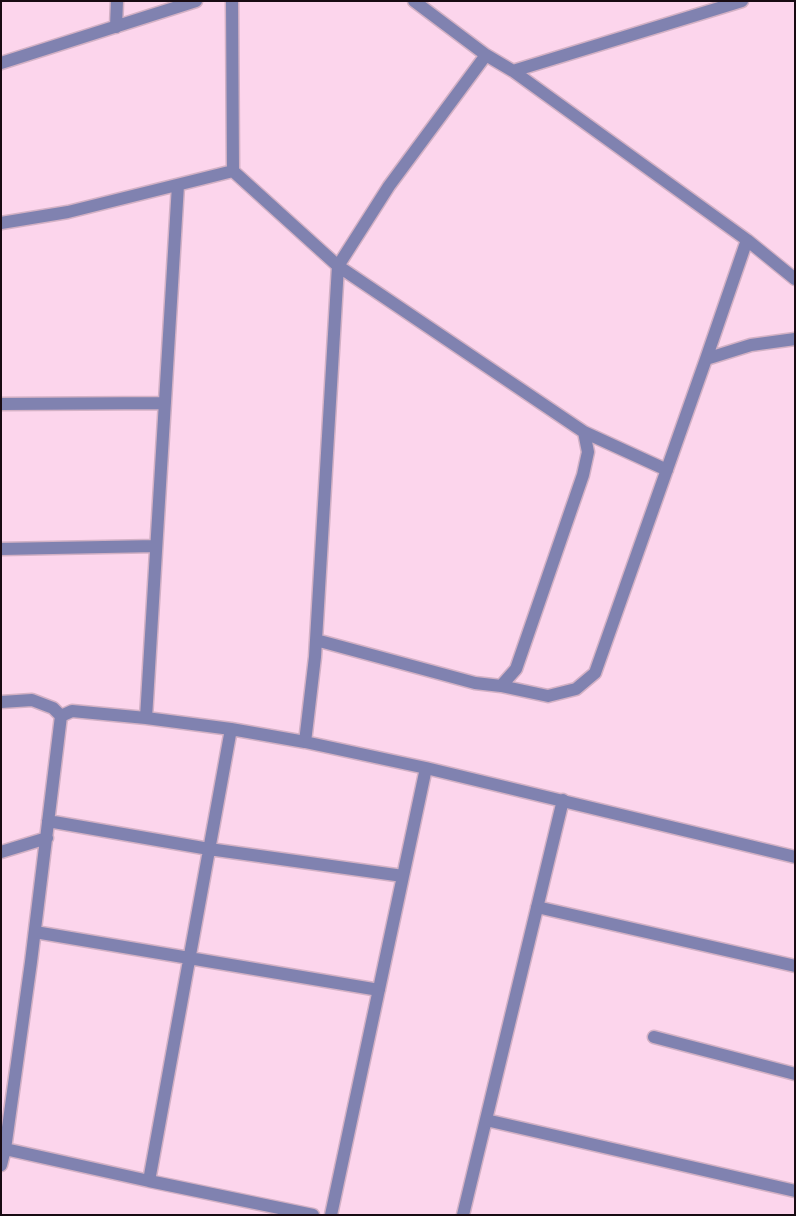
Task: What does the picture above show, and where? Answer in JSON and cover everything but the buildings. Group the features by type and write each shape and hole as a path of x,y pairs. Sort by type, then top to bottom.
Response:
{"street":[{"path":"116,27 117,1"},
{"path":"1,63 196,1"},
{"path":"232,1 233,171 338,266 584,432 667,470"},
{"path":"414,1 486,55 513,71 747,240 795,279"},
{"path":"513,71 742,1"},
{"path":"305,742 316,640 338,266 388,186 486,55"},
{"path":"1,223 68,212 233,171"},
{"path":"146,718 178,184"},
{"path":"316,640 475,683 501,686 548,696 576,689 595,673 747,240"},
{"path":"706,359 751,345 795,339"},
{"path":"1,404 165,403"},
{"path":"501,686 516,669 583,476 588,452 584,432"},
{"path":"1,549 156,546"},
{"path":"1,702 32,700 53,708 61,716"},
{"path":"61,716 72,711 146,718 231,729 305,742 563,800 795,857"},
{"path":"1,1164 35,932 61,716"},
{"path":"148,1181 231,729"},
{"path":"332,1215 426,768"},
{"path":"463,1215 563,800"},
{"path":"48,821 209,849 403,876"},
{"path":"1,852 47,838"},
{"path":"537,907 795,966"},
{"path":"35,932 379,990"},
{"path":"654,1037 795,1074"},
{"path":"486,1120 795,1190"},
{"path":"3,1148 148,1181 313,1215"}]}
